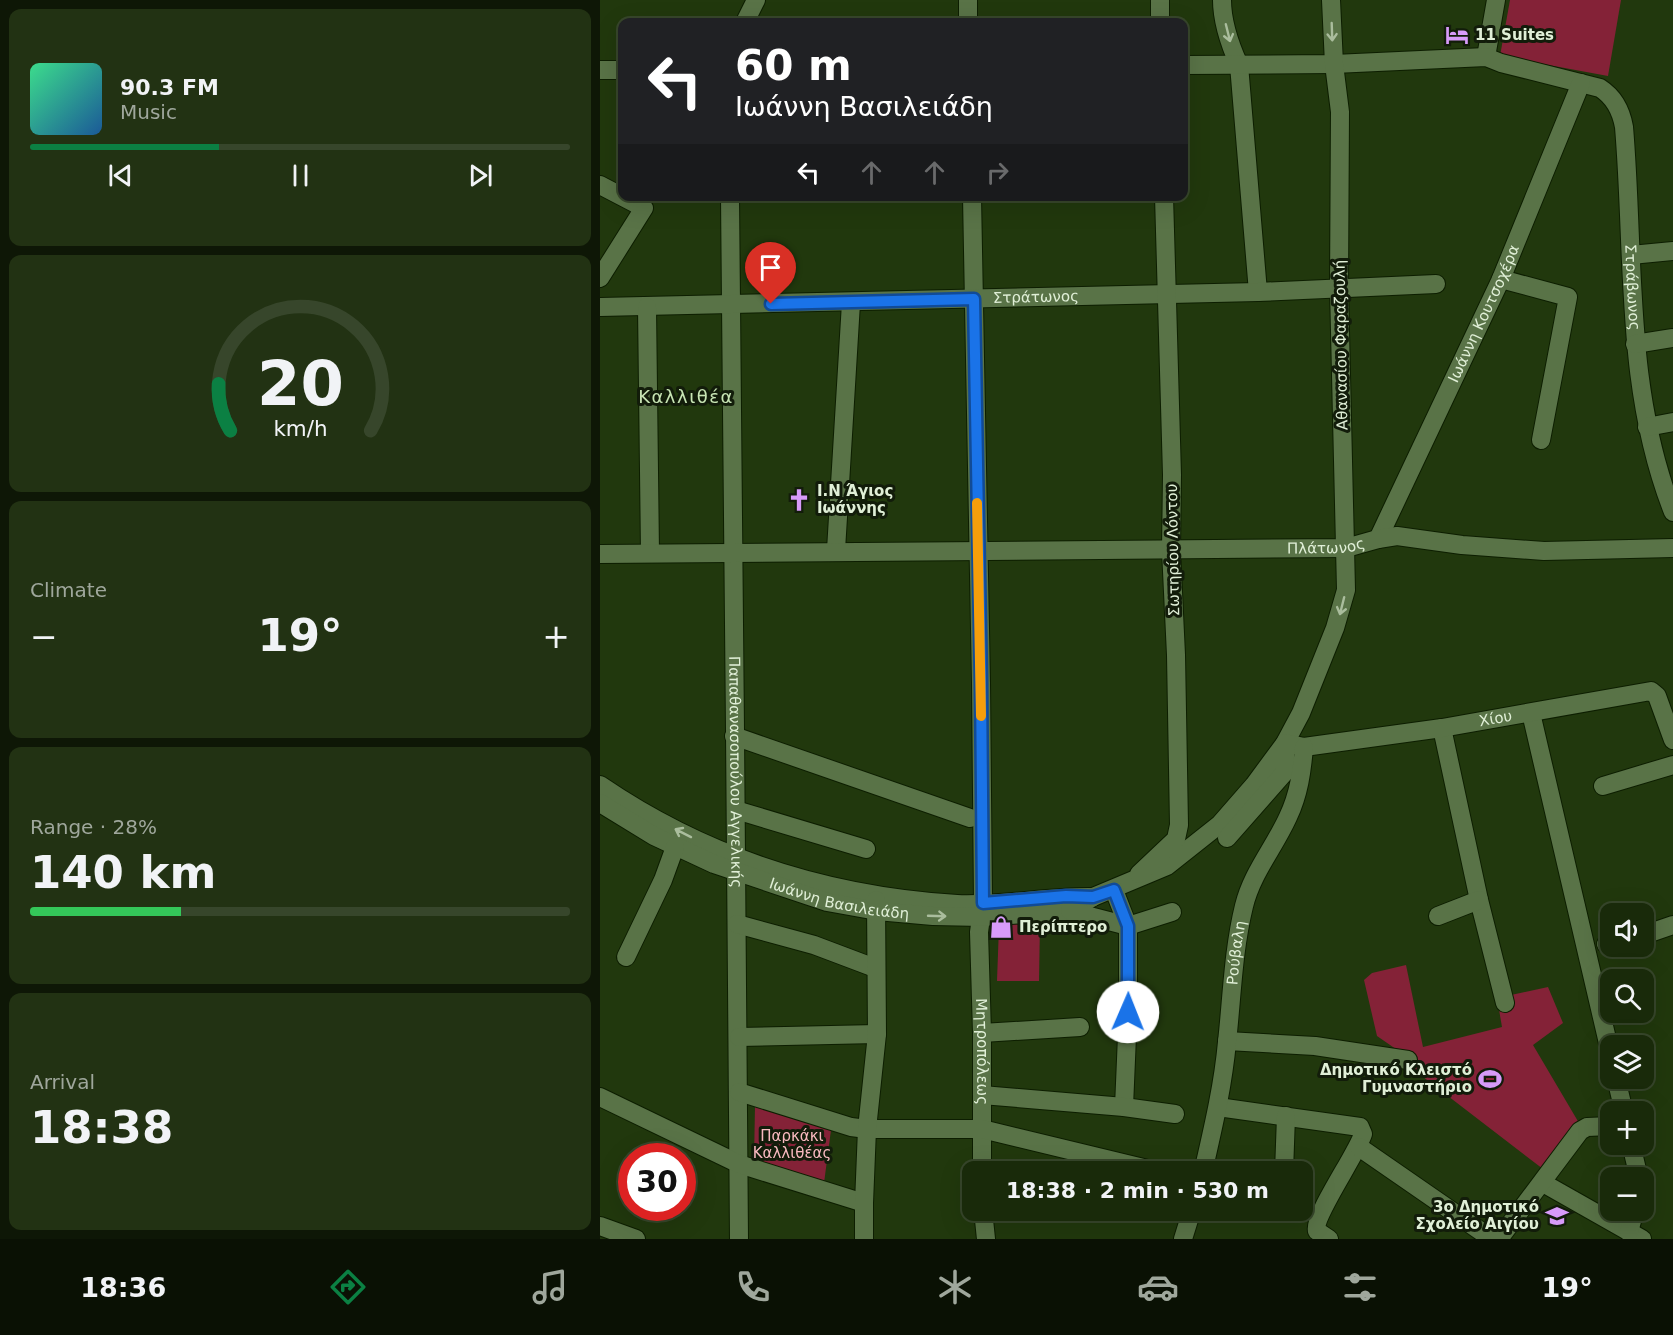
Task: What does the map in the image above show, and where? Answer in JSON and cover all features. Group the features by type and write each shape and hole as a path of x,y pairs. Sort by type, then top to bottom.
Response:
{"street":[{"path":"747,18 756,0"},
{"path":"957,0 957,18"},
{"path":"968,0 968,18"},
{"path":"1160,0 1160,18"},
{"path":"1222,0 1230,40 1239,65 1258,292"},
{"name":"Αθανασίου Φαραζουλή","path":"1313,684 1344,600 1346,548 1339,288 1340,112 1334,64 1331,0"},
{"path":"1188,65 1334,64 1486,57 1496,0"},
{"name":"Στράβωνος","path":"1486,57 1501,63 1600,88 1608,93 1622,115 1635,344 1647,427 1672,509"},
{"path":"600,70 618,70"},
{"name":"Ιωάννη Κουτσοχέρα","path":"1378,539 1501,279 1581,83"},
{"path":"600,185 618,194"},
{"path":"600,278 644,207 632,201"},
{"name":"Παπαθανασοπούλου Αγγελικής","path":"730,201 739,1239"},
{"name":"Μητροπόλεως","path":"961,201 969,299"},
{"name":"Μητροπόλεως","path":"972,201 969,299 972,552 970,818 978,914"},
{"name":"Σωτηρίου Λόντου","path":"1121,886 1166,849 1176,839 1178,832 1176,655 1171,550 1172,475 1164,201"},
{"path":"1631,255 1673,251"},
{"path":"1501,279 1568,297 1541,440"},
{"name":"Στράτωνος","path":"600,307 1258,292 1436,284"},
{"path":"836,550 851,303"},
{"path":"647,307 650,553"},
{"path":"1635,344 1673,338"},
{"path":"1647,427 1673,422"},
{"name":"Πλάτωνος","path":"600,554 836,550 972,552 1346,548 1378,539 1397,537 1462,545 1544,551 1673,548"},
{"name":"Μητροπόλεως","path":"972,552 981,683 978,914 982,1033 982,1161"},
{"name":"Ιωάννη Βασιλειάδη","path":"600,803 635,826 675,847 737,865 770,870 806,880 876,903 959,904 978,914 1070,911 1093,897 1167,866 1220,824 1254,785 1285,742 1313,684"},
{"name":"Χίου","path":"1285,742 1304,747 1442,728 1651,691 1657,696 1673,740"},
{"path":"1531,713 1606,1035"},
{"path":"1442,728 1479,900 1505,1003"},
{"path":"735,736 970,818"},
{"path":"1227,838 1285,772 1285,742"},
{"name":"Ρούβαλη","path":"1206,1161 1218,1107 1227,1041 1231,987 1244,904 1259,867 1279,835 1292,808 1302,772 1304,747"},
{"path":"1603,786 1673,765"},
{"name":"Ιωάννη Βασιλειάδη","path":"600,784 618,797 737,865"},
{"path":"736,810 866,849"},
{"path":"626,957 663,880 675,847"},
{"path":"1121,886 1128,926 1128,1012 1124,1107"},
{"name":"Ιωάννη Βασιλειάδη","path":"978,914 1066,896 1093,897"},
{"path":"1438,916 1479,900"},
{"path":"864,1239 867,1129 877,1034 876,903"},
{"path":"1070,911 1128,926 1172,912"},
{"path":"737,924 814,945 875,969"},
{"path":"1654,932 1673,925"},
{"path":"982,1033 1080,1027"},
{"path":"739,1037 877,1034"},
{"path":"1227,1041 1315,1046 1408,1060"},
{"path":"739,1092 851,1127 982,1129 1114,1161"},
{"path":"982,1095 1174,1113"},
{"path":"600,1097 739,1164 864,1203"},
{"path":"1218,1107 1360,1127 1363,1134 1359,1147 1337,1182 1316,1223 1323,1235"},
{"path":"1284,1161 1286,1116"},
{"path":"1499,1239 1580,1131 1587,1126 1600,1126"},
{"path":"1359,1147 1492,1239"},
{"path":"1543,1183 1636,1235"},
{"path":"984,1221 986,1239"},
{"path":"1183,1239 1189,1221"},
{"path":"600,1226 625,1237"}],"green space":[{"path":"1510,0 1621,0 1608,76 1500,56"},
{"path":"1040,922 1039,981 997,981 999,926 1002,923"},
{"name":"Δημοτικό Κλειστό Γυμναστήριο","path":"1406,965 1423,1047 1502,1027 1497,998 1548,987 1563,1023 1533,1045 1579,1123 1543,1169 1405,1063 1406,1056 1377,1036 1364,980 1372,973"},
{"name":"Παρκάκι Καλλιθέας","path":"755,1106 831,1130 824,1183 754,1160"}],"slow traffic":[{"path":"977,503 981,716"}],"place":[{"name":"11 Suites","path":"1457,35"},
{"name":"Ι.Ν Άγιος Ιωάννης","path":"799,500"},
{"name":"Περίπτερο","path":"1001,927"},
{"name":"Δημοτικό Κλειστό Γυμναστήριο","path":"1490,1079"},
{"name":"3ο Δημοτικό Σχολείο Αιγίου","path":"1557,1216"}],"district":[{"name":"Καλλιθέα","path":"686,396"}],"route":[{"path":"771,304 974,299 983,903 1066,896 1093,897 1114,890 1128,926 1128,1012"}]}
